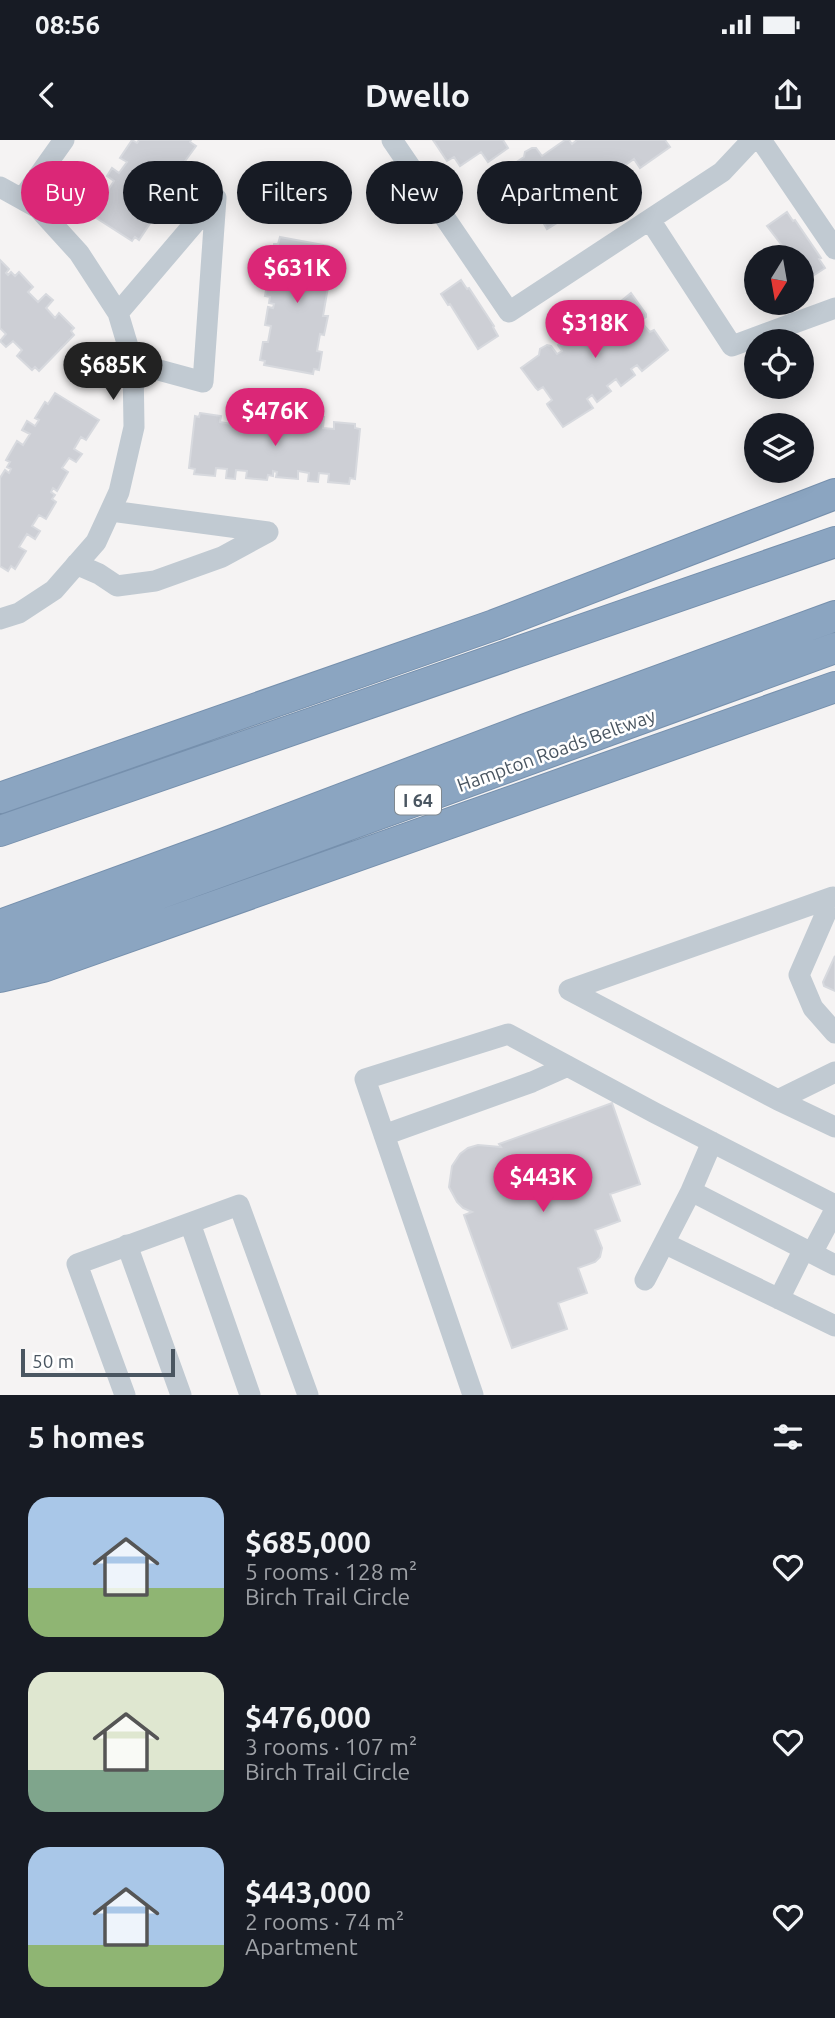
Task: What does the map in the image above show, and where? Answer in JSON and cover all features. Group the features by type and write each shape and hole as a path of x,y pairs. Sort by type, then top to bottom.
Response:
{"highway":[{"path":"0,798 494,625 835,494"},
{"path":"0,831 835,542"},
{"path":"0,925 835,616"},
{"name":"Hampton Roads Beltway","path":"0,952 835,648"},
{"path":"0,977 43,967 835,687"}],"street":[{"path":"49,161 64,140"},
{"path":"392,140 509,312 722,172 752,140"},
{"path":"761,140 835,249"},
{"path":"0,187 21,198"},
{"path":"118,313 216,198 203,382 134,363"},
{"path":"650,220 732,346 835,308"},
{"path":"0,619 19,613 54,590 96,542 119,492 134,427 134,363 118,313 79,253 53,224"},
{"path":"76,564 117,586 155,581 222,557 268,532 111,511"},
{"path":"835,1033 813,1008 799,975 833,897 569,990 835,1128"},
{"path":"473,1395 365,1079 508,1034 835,1207 779,1299"},
{"path":"384,1136 532,1082 568,1066"},
{"path":"778,1100 835,1072"},
{"path":"645,1280 691,1191 712,1142"},
{"path":"691,1191 835,1265"},
{"path":"125,1395 77,1264 239,1205 308,1395"},
{"path":"190,1223 250,1395"},
{"path":"664,1243 835,1326"},
{"path":"127,1245 181,1395"}],"building":[{"path":"132,140 137,143 139,140 191,140 196,146 185,161 125,161 120,158"},
{"path":"433,140 503,140 508,148 489,161 481,152 463,164 463,161 457,161 454,157 447,161"},
{"path":"565,140 572,144 577,140 665,140 670,147 642,167 642,161 634,159 518,161 532,148 536,148 542,156"},
{"path":"112,168 119,173 123,168 123,224 150,224 139,240 135,237 132,241 106,224 109,224 109,188 114,181 109,177 109,173"},
{"path":"787,212 812,245 782,245 767,226"},
{"path":"280,237 329,246 328,252 334,253 330,272 325,271 323,286 328,287 323,316 328,316 324,335 320,334 317,351 322,352 319,370 314,369 313,374 264,365 265,361 260,360 263,342 268,342 271,326 265,325 268,307 273,308 274,304 269,303 270,297 265,296 268,278 273,279 276,263 271,262 274,244 278,244"},
{"path":"814,248 821,258 819,259 825,268 814,275"},
{"path":"0,260 9,269 6,273 8,275 11,272 15,276 19,272 33,287 28,292 38,302 46,294 53,300 46,308 55,318 59,313 74,328 71,331 74,335 39,371 35,367 32,370 17,356 22,350 13,341 6,347 0,341 6,334 0,328"},
{"path":"461,280 467,289 469,288 498,336 478,349 441,294"},
{"path":"631,293 646,314 640,321 650,332 654,330 668,350 642,371 637,365 631,369 635,375 621,386 616,379 607,386 611,391 597,402 592,395 587,399 593,408 563,427 547,404 552,400 543,387 538,390 521,368 539,355 540,349 547,345 557,354 562,351 558,345 572,335 577,342 587,335 583,329 598,318 603,324 607,322 600,312 603,307 608,303 615,306"},
{"path":"55,393 99,420 86,440 81,437 74,449 82,454 76,462 69,458 62,468 68,472 57,491 53,488 51,492 55,495 52,499 56,502 46,519 39,515 32,526 40,531 35,539 27,534 19,547 26,551 15,569 11,566 8,571 0,566 0,478 5,470 9,473 11,469 7,467 10,462 6,460 17,441 23,445 30,434 22,430 27,421 35,426 39,420 35,418 45,402 48,404"},
{"path":"200,413 221,416 220,422 231,424 232,413 242,414 241,424 251,425 252,418 273,420 272,424 276,425 277,421 282,421 282,416 303,419 303,425 313,426 314,416 324,417 323,428 334,429 334,422 355,424 355,428 360,429 355,479 350,478 349,484 328,482 329,474 319,473 318,482 308,481 309,473 298,471 298,479 276,477 277,472 273,471 273,476 268,475 267,480 246,478 247,471 236,470 235,479 226,478 227,469 216,468 215,476 194,474 195,469 189,468 195,416 199,417"},
{"path":"835,956 835,991 824,986 823,982"},
{"path":"612,1103 640,1184 610,1194 620,1221 595,1230 602,1248 600,1257 595,1262 578,1268 587,1293 558,1303 567,1329 512,1348 464,1215 472,1212 457,1202 449,1187 452,1166 468,1148 478,1145 501,1147 499,1144"}]}
